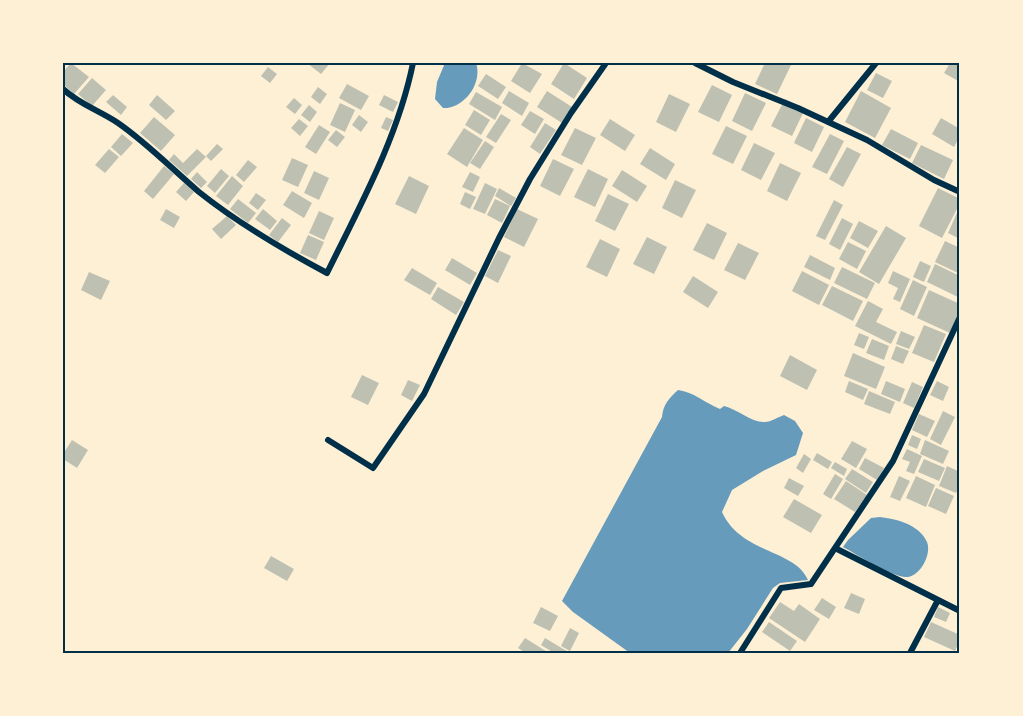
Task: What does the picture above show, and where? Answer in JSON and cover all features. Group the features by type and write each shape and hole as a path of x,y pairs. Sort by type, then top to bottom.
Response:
{"street":[{"path":"63,89 72,98 117,122 200,192 243,224 274,245 327,273 379,166 401,109 413,63"},
{"path":"328,440 373,468 423,394 530,179 571,113 606,63"},
{"path":"695,63 733,82 867,140 934,180 960,192"},
{"path":"828,122 876,63"},
{"path":"740,653 781,588 811,584 893,461 960,317"},
{"path":"835,548 960,611"},
{"path":"910,653 938,600"}],"water":[{"path":"445,63 476,63 477,79 465,99 451,107 443,108 435,99 437,82"},
{"path":"678,390 689,393 720,409 724,406 760,422 770,421 784,415 795,421 803,433 796,455 732,490 722,512 731,526 742,536 792,562 808,580 780,583 773,588 747,629 728,653 630,653 573,612 562,601 662,417 665,405"},
{"path":"871,518 893,519 913,527 927,542 928,553 924,564 911,576 892,573 843,547"}],"building":[{"path":"71,63 89,77 74,94 63,84 63,72"},
{"path":"307,63 330,63 321,74"},
{"path":"522,63 542,74 530,93 511,81"},
{"path":"564,63 587,78 574,99 551,84"},
{"path":"765,63 792,63 777,94 755,84"},
{"path":"950,63 960,63 960,82 944,73"},
{"path":"268,67 277,74 270,83 261,76"},
{"path":"876,73 892,81 883,98 867,90"},
{"path":"486,74 506,87 498,99 478,86"},
{"path":"92,78 106,90 92,106 78,94"},
{"path":"347,84 369,96 361,110 339,98"},
{"path":"712,85 732,95 719,122 698,112"},
{"path":"318,87 327,94 320,104 311,97"},
{"path":"509,91 529,103 522,116 502,103"},
{"path":"547,91 572,107 562,123 537,107"},
{"path":"861,91 891,108 875,138 845,122"},
{"path":"476,92 502,107 495,120 469,104"},
{"path":"745,93 766,103 752,131 732,121"},
{"path":"669,94 690,104 676,132 656,122"},
{"path":"113,95 127,107 121,115 106,102"},
{"path":"157,95 175,111 166,120 149,105"},
{"path":"384,95 398,102 393,112 379,105"},
{"path":"294,98 302,105 295,114 286,107"},
{"path":"785,99 805,109 792,136 771,126"},
{"path":"340,103 355,110 345,132 330,125"},
{"path":"309,105 317,112 310,122 301,115"},
{"path":"474,110 490,120 481,135 465,125"},
{"path":"530,111 544,119 535,134 521,125"},
{"path":"501,114 511,120 496,143 486,137"},
{"path":"359,115 368,122 361,132 352,125"},
{"path":"154,117 175,135 161,151 140,133"},
{"path":"386,117 393,120 388,131 381,128"},
{"path":"806,118 824,127 812,152 794,143"},
{"path":"941,118 960,129 960,136 954,147 932,134"},
{"path":"299,119 308,126 300,136 291,128"},
{"path":"610,119 635,135 625,151 600,135"},
{"path":"545,123 556,130 540,154 530,147"},
{"path":"319,125 330,132 316,154 305,147"},
{"path":"726,126 747,136 733,164 712,154"},
{"path":"464,128 483,140 467,167 447,154"},
{"path":"575,128 596,138 582,165 561,155"},
{"path":"891,129 918,143 910,159 882,145"},
{"path":"336,130 345,137 337,147 328,140"},
{"path":"122,134 133,143 121,156 111,147"},
{"path":"830,134 844,141 827,174 812,167"},
{"path":"485,141 494,147 480,169 470,163"},
{"path":"754,143 775,153 761,180 741,170"},
{"path":"217,144 223,149 211,161 206,156"},
{"path":"921,145 953,160 944,179 912,163"},
{"path":"847,147 861,154 843,187 829,179"},
{"path":"650,148 675,164 666,180 640,164"},
{"path":"109,149 119,157 105,173 95,165"},
{"path":"197,149 206,157 187,176 169,160 174,154 183,163"},
{"path":"292,158 308,165 298,187 282,180"},
{"path":"553,159 574,169 560,196 540,186"},
{"path":"248,160 257,167 244,182 236,175"},
{"path":"780,163 801,173 787,201 767,191"},
{"path":"164,166 174,174 153,199 144,191"},
{"path":"221,169 229,176 215,193 207,186"},
{"path":"588,169 608,179 595,207 574,197"},
{"path":"622,170 647,186 637,202 612,186"},
{"path":"314,171 329,178 319,200 304,193"},
{"path":"197,172 207,182 201,188 191,179"},
{"path":"470,172 480,177 473,192 462,187"},
{"path":"232,176 243,186 228,205 216,196"},
{"path":"409,176 429,186 416,214 395,204"},
{"path":"675,180 696,190 682,218 662,208"},
{"path":"184,183 194,192 186,201 176,192"},
{"path":"485,183 497,189 485,214 473,209"},
{"path":"499,188 516,198 511,206 495,196"},
{"path":"938,188 960,199 942,238 919,226"},
{"path":"292,191 312,203 304,218 283,205"},
{"path":"465,192 476,197 470,209 460,204"},
{"path":"256,193 266,200 258,210 249,203"},
{"path":"608,194 629,204 615,231 595,221"},
{"path":"238,199 256,213 248,223 230,209"},
{"path":"495,199 510,206 502,223 487,215"},
{"path":"834,200 843,205 825,240 816,236"},
{"path":"960,206 960,239 948,233"},
{"path":"166,209 180,217 174,228 160,220"},
{"path":"263,209 277,221 270,230 255,219"},
{"path":"517,209 538,219 524,247 504,237"},
{"path":"319,211 334,218 324,240 309,233"},
{"path":"227,216 236,225 221,239 212,229"},
{"path":"282,218 291,225 278,242 269,235"},
{"path":"842,218 853,224 840,250 829,244"},
{"path":"859,221 878,231 868,248 850,238"},
{"path":"707,223 727,233 714,260 693,250"},
{"path":"886,226 906,238 879,284 859,272"},
{"path":"308,235 324,242 316,260 300,253"},
{"path":"647,237 667,247 654,274 633,264"},
{"path":"600,239 620,249 607,277 586,267"},
{"path":"945,241 960,248 960,274 935,262"},
{"path":"848,242 866,251 857,269 839,259"},
{"path":"738,243 759,253 745,280 724,270"},
{"path":"498,250 511,256 498,283 485,276"},
{"path":"810,255 835,268 830,280 804,267"},
{"path":"452,258 477,273 470,285 445,270"},
{"path":"920,261 931,266 924,282 913,277"},
{"path":"935,264 960,276 960,298 927,282"},
{"path":"842,267 875,283 867,299 834,283"},
{"path":"412,268 437,283 430,295 404,280"},
{"path":"802,271 829,285 819,305 792,291"},
{"path":"893,271 910,279 900,302 893,299 898,288 888,283"},
{"path":"89,272 110,281 101,300 81,290"},
{"path":"693,276 718,292 708,308 683,292"},
{"path":"913,280 927,287 914,316 900,309"},
{"path":"832,286 863,301 853,321 822,305"},
{"path":"438,287 464,302 456,315 431,299"},
{"path":"929,290 960,304 960,311 950,333 917,318"},
{"path":"868,301 883,309 876,322 897,332 891,344 855,326"},
{"path":"924,325 946,334 934,362 912,353"},
{"path":"901,331 915,337 909,349 896,344"},
{"path":"859,333 869,337 864,349 854,345"},
{"path":"872,339 889,346 884,360 866,353"},
{"path":"896,346 909,351 903,364 891,359"},
{"path":"853,353 885,367 876,389 844,376"},
{"path":"790,355 817,370 807,390 780,376"},
{"path":"362,375 379,383 368,405 351,397"},
{"path":"408,380 420,385 412,401 401,395"},
{"path":"849,381 868,389 863,400 845,392"},
{"path":"886,381 905,389 900,402 881,394"},
{"path":"937,381 949,387 943,401 930,395"},
{"path":"912,382 923,387 914,408 903,403"},
{"path":"869,391 895,402 890,414 864,404"},
{"path":"943,411 955,417 941,445 930,439"},
{"path":"919,414 935,421 927,437 912,430"},
{"path":"912,435 921,439 917,449 908,445"},
{"path":"72,440 88,450 77,468 63,459 63,454"},
{"path":"925,440 949,451 943,464 920,454"},
{"path":"852,441 867,449 856,468 841,459"},
{"path":"907,449 922,456 914,474 906,471 910,462 902,459"},
{"path":"817,453 832,462 828,469 813,460"},
{"path":"804,454 811,459 803,473 796,468"},
{"path":"865,458 884,468 877,480 859,469"},
{"path":"924,459 945,468 939,481 918,472"},
{"path":"835,462 847,469 844,476 831,468"},
{"path":"947,466 960,472 960,484 956,493 939,486"},
{"path":"852,469 873,482 866,493 845,479"},
{"path":"835,474 843,479 831,499 823,494"},
{"path":"899,476 910,481 900,501 890,497"},
{"path":"916,476 935,485 926,507 906,498"},
{"path":"789,478 804,486 798,496 784,488"},
{"path":"846,481 867,495 855,512 834,499"},
{"path":"936,488 954,496 946,514 928,506"},
{"path":"794,499 822,515 811,533 783,517"},
{"path":"271,556 294,569 287,581 264,568"},
{"path":"851,593 865,599 859,614 844,608"},
{"path":"822,598 836,607 829,619 814,610"},
{"path":"780,602 794,611 799,604 820,619 805,642 769,618"},
{"path":"541,607 558,616 550,631 533,623"},
{"path":"938,607 950,613 946,622 934,617"},
{"path":"769,622 797,641 790,651 762,632"},
{"path":"931,622 960,635 955,651 924,637"},
{"path":"570,628 579,633 570,651 561,646"},
{"path":"525,638 549,653 526,653 518,648"},
{"path":"545,638 570,653 554,653 541,645"}]}
